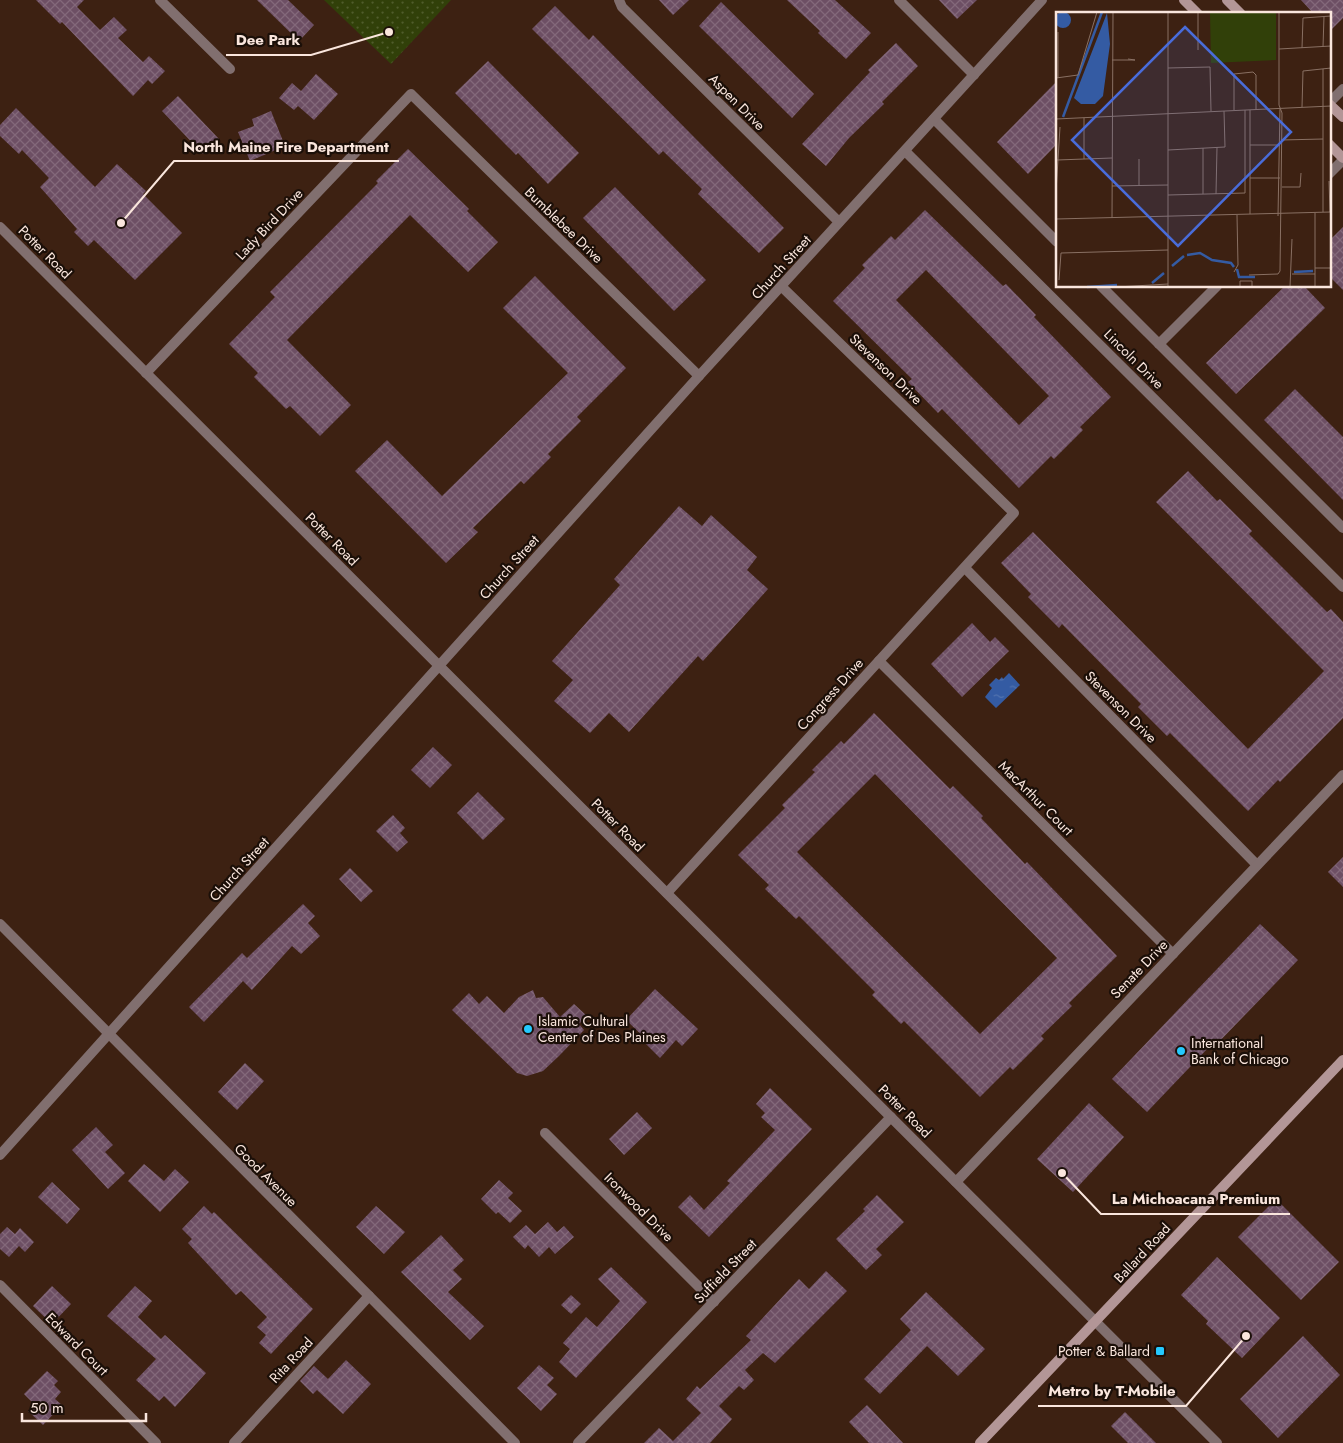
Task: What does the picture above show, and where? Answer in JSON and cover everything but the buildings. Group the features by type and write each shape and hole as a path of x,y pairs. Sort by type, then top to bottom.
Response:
{"street":[{"path":"160,0 230,69"},
{"name":"Aspen Drive","path":"619,0 622,7 839,222"},
{"path":"899,0 974,75"},
{"name":"Church Street","path":"0,1155 109,1036 699,376 1042,0"},
{"path":"1184,0 1196,12"},
{"path":"1227,0 1239,12"},
{"path":"1330,103 1343,89"},
{"name":"Lady Bird Drive","path":"146,373 411,94"},
{"name":"Bumblebee Drive","path":"411,94 699,376"},
{"path":"1330,105 1343,117"},
{"path":"934,119 1056,241"},
{"path":"1330,145 1343,159 1330,173"},
{"name":"Lincoln Drive","path":"905,151 1343,586"},
{"name":"Potter Road","path":"0,227 1217,1443"},
{"name":"Stevenson Drive","path":"782,287 1014,513"},
{"name":"Lincoln Drive","path":"1103,288 1343,528"},
{"path":"1159,344 1215,288"},
{"name":"Congress Drive","path":"667,893 1014,513"},
{"name":"Stevenson Drive","path":"965,568 1257,865"},
{"name":"MacArthur Court","path":"879,661 1173,954"},
{"name":"Senate Drive","path":"956,1182 1343,774"},
{"name":"Good Avenue","path":"0,924 95,1018 109,1036 515,1443"},
{"name":"Ballard Road","path":"980,1443 1343,1060"},
{"name":"Suffield Street","path":"578,1443 891,1117"},
{"name":"Ironwood Drive","path":"545,1132 714,1302"},
{"name":"Edward Court","path":"0,1285 156,1443"},
{"name":"Rita Road","path":"234,1443 369,1296"}],"green space":[{"path":"324,0 451,0 391,64"}],"water":[{"path":"1009,673 1020,685 996,708 985,697 992,688 989,685 996,678 999,680 1002,677 1003,679"}],"place":[{"name":"Dee Park","path":"389,32"},
{"name":"North Maine Fire Department","path":"121,223"},
{"name":"Islamic Cultural Center of Des Plaines","path":"528,1029"},
{"name":"International Bank of Chicago","path":"1181,1051"},
{"name":"La Michoacana Premium","path":"1062,1173"},
{"name":"Metro by T-Mobile","path":"1246,1336"},
{"name":"Potter & Ballard","path":"1160,1351"}]}
